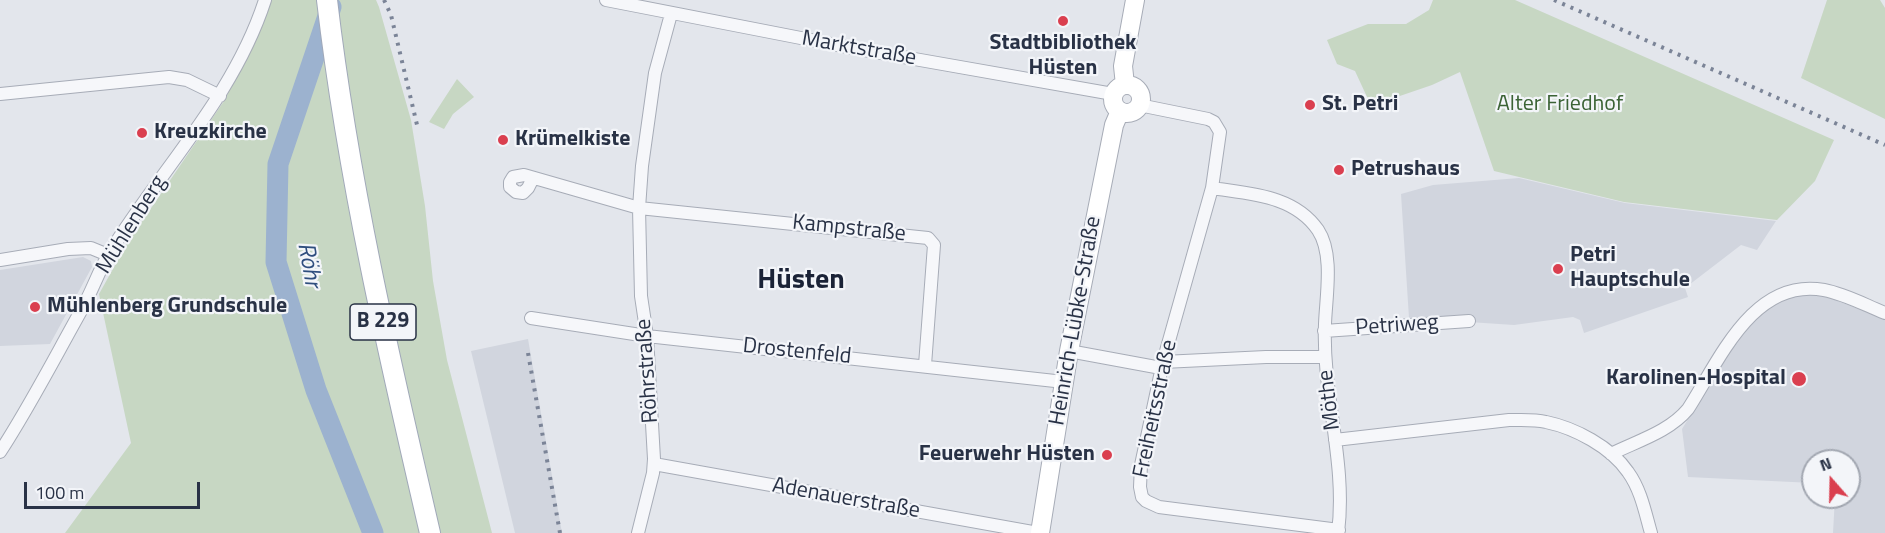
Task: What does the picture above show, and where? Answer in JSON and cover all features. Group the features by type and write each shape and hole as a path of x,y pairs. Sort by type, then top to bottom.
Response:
{"main road":[{"name":"B 229","path":"327,0 352,166 430,533"}],"street":[{"name":"Mühlenberg","path":"0,452 82,308 108,255 220,96 242,56 264,0"},
{"name":"Marktstraße","path":"606,0 670,14 1120,97"},
{"name":"Heinrich-Lübke-Straße","path":"1039,533 1069,351 1120,97 1135,0"},
{"name":"Röhrstraße","path":"638,533 654,464 647,336 641,296 639,208 642,166 655,74 670,14"},
{"path":"0,94 169,77 187,80 220,96"},
{"path":"1120,97 1137,89 1140,97 1139,105"},
{"name":"Freiheitsstraße","path":"1139,105 1208,119 1217,126 1219,140 1212,188 1162,365 1147,431 1139,478 1140,493 1146,501 1159,507 1338,532"},
{"path":"533,178 639,208"},
{"name":"Möthe","path":"1212,188 1284,201 1317,228 1327,252 1325,357 1335,440 1493,421 1528,420 1553,424 1588,439 1611,454 1633,479 1651,533"},
{"name":"Kampstraße","path":"639,208 928,237 934,245 925,366"},
{"path":"0,260 90,248 108,255"},
{"path":"1611,454 1678,420 1688,409 1740,328 1759,307 1775,297 1799,290 1823,290 1885,313"},
{"name":"Drostenfeld","path":"531,318 647,336 1064,382"},
{"name":"Petriweg","path":"1324,331 1469,321"},
{"path":"1069,351 1162,365 1266,357 1325,357"},
{"path":"1335,440 1339,483 1338,532"},
{"name":"Adenauerstraße","path":"654,464 1039,533"}],"shaded area":[{"name":"Petri Hauptschule","path":"1519,178 1625,203 1776,221 1757,250 1741,245 1685,288 1688,297 1584,333 1580,320 1573,317 1514,325 1409,318 1401,194 1433,185"},
{"name":"Mühlenberg Grundschule","path":"83,257 91,261 92,267 50,344 0,346 0,270"},
{"name":"Karolinen-Hospital","path":"1814,292 1885,319 1885,533 1833,533 1834,509 1861,509 1861,449 1801,449 1801,482 1688,477 1682,429 1743,329 1761,312 1783,298"},
{"path":"528,339 562,533 515,533 471,351"}],"green space":[{"path":"270,0 376,0 379,7 411,120 425,206 433,281 447,360 492,533 65,533 131,443 99,294 128,242 224,101 265,17"},
{"name":"Alter Friedhof","path":"1433,0 1515,0 1834,140 1815,181 1777,220 1624,202 1494,171 1460,72 1432,85 1391,99 1389,97 1374,112 1355,71 1337,64 1327,40 1368,24 1406,24 1429,10"},
{"path":"1827,0 1880,0 1885,8 1885,119 1801,78"},
{"path":"457,79 474,97 453,114 444,129 429,122"}],"waterway":[{"name":"Röhr","path":"331,7 278,164 276,262 316,390 373,533"}],"railway":[{"path":"384,0 391,15 418,129"},
{"path":"1554,0 1885,145"},
{"path":"528,353 560,533"}],"place":[{"name":"Stadtbibliothek Hüsten","path":"1063,21"},
{"name":"St. Petri","path":"1310,105"},
{"name":"Kreuzkirche","path":"142,133"},
{"name":"Krümelkiste","path":"503,140"},
{"name":"Petrushaus","path":"1339,170"},
{"name":"Petri Hauptschule","path":"1558,269"},
{"name":"Mühlenberg Grundschule","path":"35,307"},
{"name":"Karolinen-Hospital","path":"1799,379"},
{"name":"Feuerwehr Hüsten","path":"1107,455"}],"district":[{"name":"Hüsten","path":"801,281"}]}
